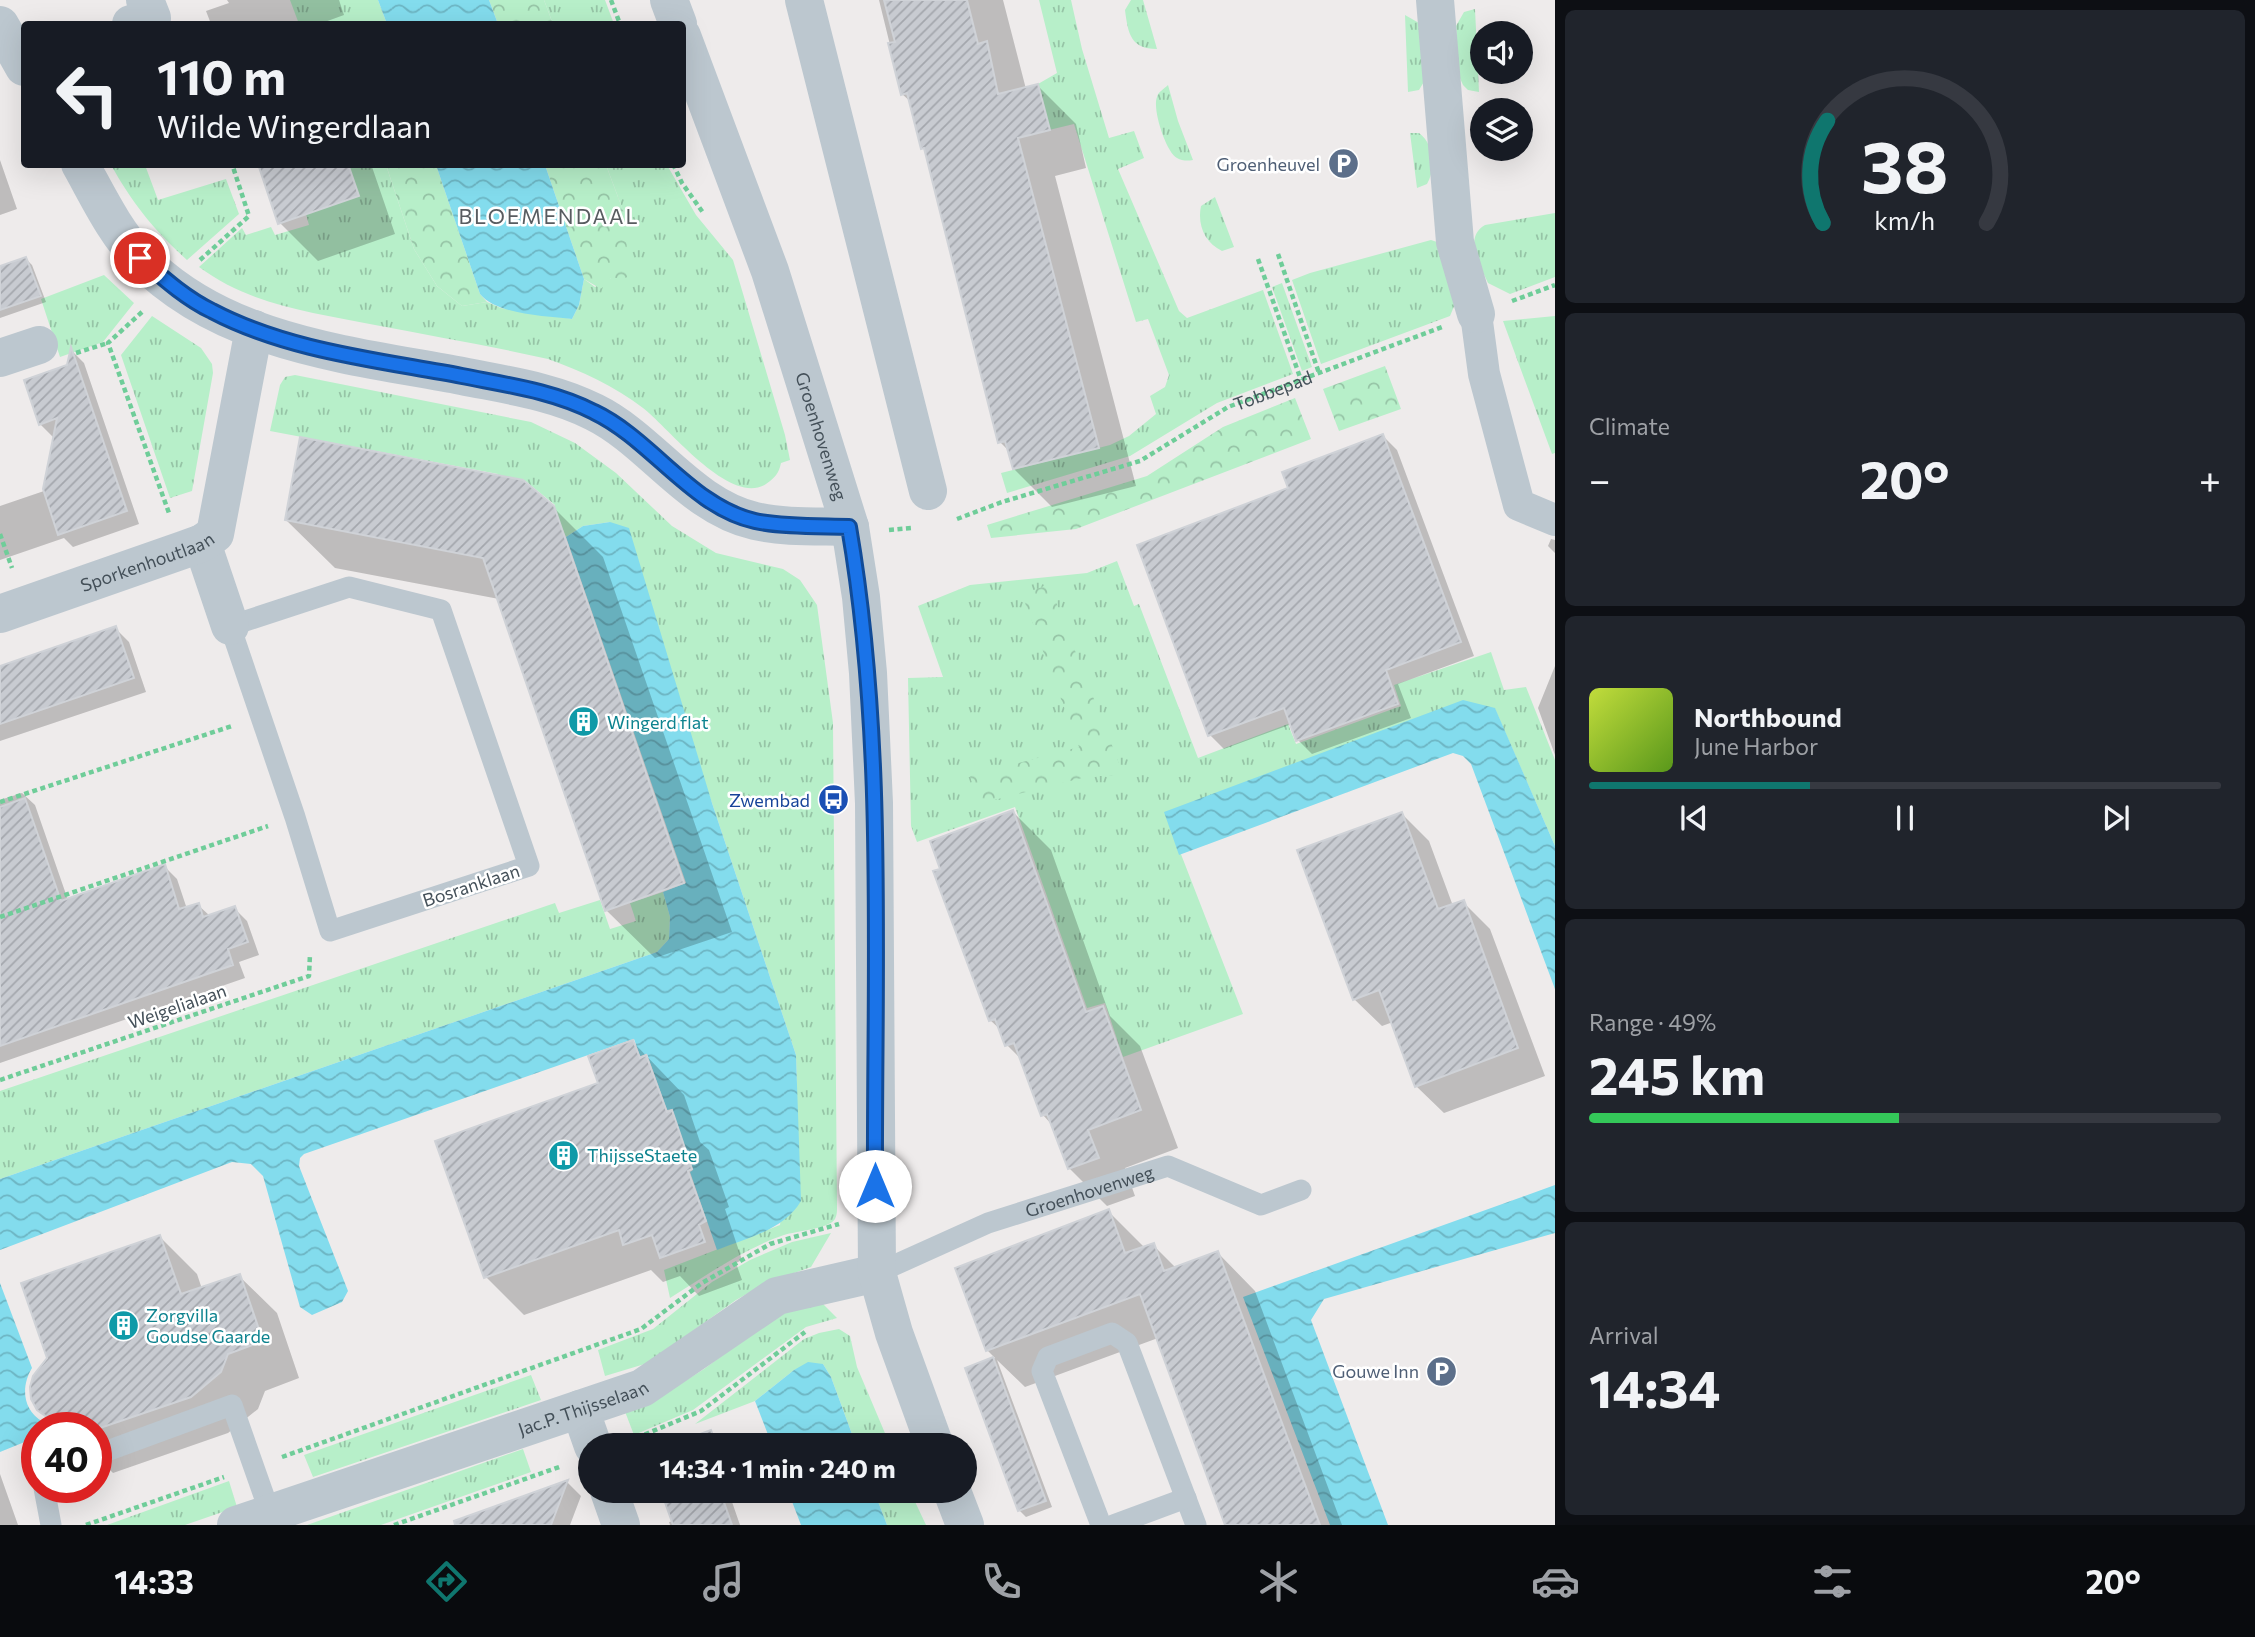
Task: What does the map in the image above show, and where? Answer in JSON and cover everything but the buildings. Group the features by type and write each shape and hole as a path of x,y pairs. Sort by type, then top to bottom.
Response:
{"street":[{"path":"142,21 152,18 145,0"},
{"path":"669,0 677,21"},
{"path":"804,0 928,491"},
{"path":"1435,0 1455,242 1476,314 1484,374 1519,505 1555,520"},
{"path":"0,25 18,66"},
{"name":"Groenhovenweg","path":"686,47 770,271 849,527 861,597 872,743 877,1273 894,1333 930,1433"},
{"path":"82,168 116,227 140,258 172,285 210,311 254,330 313,347 538,391 595,412 649,449 685,482 723,509 754,521 849,527"},
{"name":"Sporkenhoutlaan","path":"0,614 192,547 215,534 254,330"},
{"path":"0,358 39,345"},
{"path":"192,547 230,626"},
{"name":"Jac.P. Thijsselaan","path":"253,1519 642,1388 777,1296 877,1273"},
{"path":"579,1433 580,1409"},
{"path":"613,1503 621,1525"},
{"path":"957,1503 965,1525"}],"lane":[{"name":"Bosranklaan","path":"230,626 349,587 441,610 529,866 330,931"},
{"path":"230,626 295,817 330,931"},
{"name":"Groenhovenweg","path":"877,1273 988,1223 1168,1167 1261,1205 1301,1190"},
{"path":"1101,1525 1042,1371 1048,1357 1112,1333 1127,1343 1196,1525"},
{"name":"Jac.P. Thijsselaan","path":"112,1449 232,1405 254,1467 253,1519"},
{"path":"1113,1525 1186,1498"},
{"path":"47,1503 51,1525"}],"path":[{"path":"611,0 619,21"},
{"path":"192,547 108,343 249,216 233,168"},
{"path":"1278,254 1320,373"},
{"path":"1258,258 1301,380"},
{"name":"Tobbepad","path":"952,521 1002,502 1140,461 1228,407 1476,314"},
{"path":"849,527 888,530 914,528"},
{"path":"0,802 260,716"},
{"path":"0,917 295,817"},
{"name":"Weigelialaan","path":"0,1080 309,976 312,937 330,931"},
{"path":"86,1525 641,1329 702,1283 770,1244 875,1213"},
{"path":"649,1433 701,1411 807,1331"},
{"path":"394,1525 578,1456"}],"green space":[{"path":"290,0 378,0 386,21 298,21"},
{"path":"489,0 544,0 552,21 497,21"},
{"path":"544,0 605,0 613,21 552,21"},
{"path":"1039,0 1071,0 1082,49 1109,138 1134,131 1144,158 1118,169 1179,311 1187,318 1263,290 1293,374 1217,403 1130,456 1007,493 1001,473 1110,445 1129,436 1156,414 1150,396 1165,387 1169,375 1148,319 1136,322 1074,124 1049,130 1038,84 1057,73"},
{"path":"1131,0 1143,0 1157,49 1141,46 1132,38 1125,10"},
{"path":"1475,9 1476,21 1470,21 1470,84 1479,84 1479,92 1468,90 1459,76 1456,26 1464,12"},
{"path":"1405,15 1419,23 1425,80 1419,90 1408,92"},
{"path":"1168,85 1193,160 1177,158 1161,130 1156,103 1159,94"},
{"path":"1410,133 1419,133 1424,138 1432,157 1430,178 1427,184 1417,188"},
{"path":"113,168 146,168 158,200 226,179 239,214 187,260 144,216"},
{"path":"349,168 387,168 414,249 437,286 462,306 487,302 501,308 572,319 579,305 584,279 595,287 611,278 626,278 624,213 607,168 669,168 696,215 733,260 790,460 781,463 776,475 766,484 751,488 735,485 701,462 632,400 573,369 526,354 283,306 240,291 199,267 242,228 246,235 271,227 275,235 309,225 306,214 358,196"},
{"path":"387,168 437,168 480,294 487,302 462,306 437,286 414,249"},
{"path":"546,168 607,168 624,213 629,274 626,278 611,278 601,289 584,279"},
{"path":"1215,197 1234,247 1222,251 1207,238 1200,220 1201,206"},
{"path":"1555,213 1555,277 1510,294 1488,283 1475,252 1478,230 1485,225"},
{"path":"1431,240 1437,242 1460,292 1450,316 1321,364 1292,280"},
{"path":"104,275 134,303 103,342 60,357 41,299"},
{"path":"1282,283 1312,367 1302,371 1272,287"},
{"path":"152,316 201,348 212,364 213,373 192,491 170,498 121,355"},
{"path":"1555,316 1555,453 1552,454 1503,321"},
{"path":"1385,366 1401,409 1339,431 1323,389"},
{"path":"295,375 531,422 575,443 616,473 672,526 716,553 783,569 800,580 817,605 833,723 837,1208 836,1218 832,1222 784,1235 754,1248 670,1298 664,1270 780,1225 797,1091 796,1055 712,803 610,522 583,526 566,537 563,530 553,533 551,527 555,505 523,479 502,486 496,485 498,474 270,431 280,385 285,377"},
{"path":"1295,398 1311,439 1076,529 991,538 987,525 1147,476 1223,427"},
{"path":"1117,561 1134,606 1139,604 1198,758 1288,724 1296,744 1401,706 1394,685 1491,652 1504,690 1526,687 1555,760 1555,846 1495,709 1165,813 1243,1014 1123,1057 1105,1003 1087,1008 1015,807 917,842 911,826 908,678 943,677 918,606 970,585 1087,573"},
{"path":"1049,584 1124,776 1090,776 978,804 970,776 1079,747 1022,595"},
{"path":"663,892 670,917 669,939 657,952 0,1179 0,1091 555,903 559,913 600,900 610,929 636,921 630,903"},
{"path":"831,1233 811,1267 766,1283 736,1300 648,1363 605,1376 598,1350 653,1329 712,1282 750,1260 792,1242"},
{"path":"821,1302 837,1318 806,1327 693,1410 633,1433 624,1409 669,1391 704,1369 767,1322 792,1309"},
{"path":"839,1329 850,1336 857,1367 885,1433 852,1433 831,1377 823,1364 794,1370 755,1401 695,1424 804,1339"},
{"path":"531,1375 541,1400 313,1477 304,1455"},
{"path":"523,1449 531,1472 381,1525 307,1525"},
{"path":"229,1481 237,1507 185,1525 107,1525"},
{"path":"879,1503 916,1503 926,1525 887,1525"}],"water":[{"path":"378,0 489,0 497,21 386,21"},
{"path":"437,168 546,168 584,279 579,305 572,319 510,310 488,301 480,294"},
{"path":"610,522 629,528 712,803 796,1055 801,1201 794,1211 764,1232 717,1250 672,1109 667,1110 647,1054 640,1056 634,1039 304,1154 300,1158 299,1166 348,1291 342,1302 312,1315 300,1307 263,1176 251,1164 232,1162 0,1250 0,1179 657,952 669,939 670,917 663,892 686,883 566,537 583,526"},
{"path":"1463,700 1495,708 1555,846 1555,989 1471,764 1463,756 1453,753 1179,855 1164,812"},
{"path":"1555,1185 1555,1233 1324,1299 1311,1320 1388,1525 1330,1525 1243,1297"},
{"path":"0,1283 32,1368 25,1390 27,1404 32,1412 21,1412 21,1443 0,1452"},
{"path":"808,1362 823,1364 831,1377 852,1433 767,1433 755,1401"},
{"path":"793,1503 879,1503 887,1525 801,1525"}],"place":[{"name":"Groenheuvel","path":"1343,164"},
{"name":"Wingerd flat","path":"584,722"},
{"name":"Zwembad","path":"833,800"},
{"name":"ThijsseStaete","path":"564,1155"},
{"name":"Zorgvilla Goudse Gaarde","path":"123,1325"},
{"name":"Gouwe Inn","path":"1442,1371"}],"district":[{"name":"BLOEMENDAAL","path":"549,215"}],"route":[{"path":"140,258 172,285 210,311 254,330 313,347 538,391 595,412 649,449 685,482 723,509 754,521 849,527 861,597 872,743 875,1186"}]}
